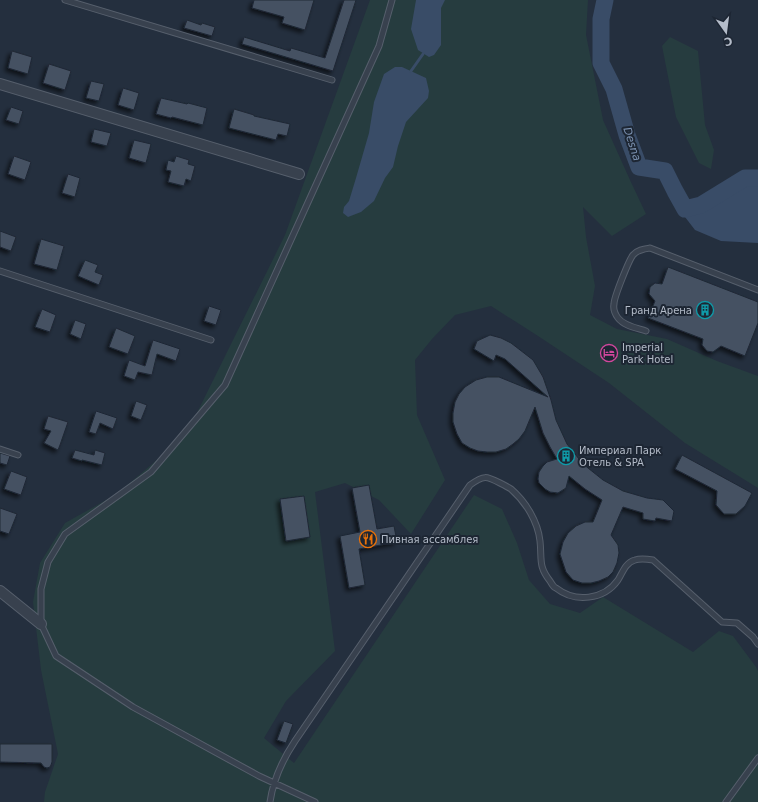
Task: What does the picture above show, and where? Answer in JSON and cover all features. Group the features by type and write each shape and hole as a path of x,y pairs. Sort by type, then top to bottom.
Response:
{"street":[{"path":"0,84 299,174"},
{"path":"0,591 41,624"}],"lane":[{"path":"65,0 332,80"},
{"path":"315,802 274,784 133,707 56,656 41,624 42,589 48,562 65,534 151,472 225,385 379,46 392,0"},
{"path":"646,331 624,324 618,319 614,312 614,302 629,260 634,254 642,249 650,248 758,290"},
{"path":"0,271 211,340"},
{"path":"0,449 18,455"},
{"path":"270,802 274,784 287,752 294,741 470,485 478,479 488,477 510,489 525,505 536,524 540,541 541,562 544,574 555,588 570,596 584,598 600,594 610,589 618,580 626,565 634,560 643,558 653,560 722,622 737,623 753,637 758,644"},
{"path":"726,802 758,758"}],"green space":[{"path":"370,0 588,0 586,35 603,120 646,214 612,236 583,207 586,237 595,286 590,315 617,329 667,339 717,361 758,376 758,488 685,443 609,383 491,306 455,315 432,339 415,360 417,415 445,480 411,534 379,500 345,483 315,492 335,651 286,701 264,738 294,763 474,495 502,509 517,543 529,580 550,604 580,613 603,597 693,652 719,631 733,636 758,671 758,802 44,802 45,792 58,754 41,670 33,602 40,563 65,523 117,494 186,435 285,235"},
{"path":"670,37 698,51 705,125 714,150 711,169 699,163 676,117 662,46"}],"water":[{"path":"416,0 445,0 441,8 441,45 434,55 429,57 418,50 411,29"},
{"path":"395,67 402,67 426,78 429,91 428,98 406,122 393,167 385,178 374,201 361,212 348,217 343,213 344,207 349,201 369,133 374,102 384,74"},
{"path":"745,178 758,178 758,243 721,241 695,230 685,217 685,209"}],"building":[{"path":"254,0 314,0 305,30 282,23 284,17 252,8"},
{"path":"344,0 356,0 333,71 242,44 244,37 290,51 291,48 325,58"},
{"path":"187,20 201,25 202,23 215,27 212,36 184,28"},
{"path":"12,51 32,57 28,74 8,68"},
{"path":"49,64 71,71 65,90 43,83"},
{"path":"91,81 104,84 99,101 86,98"},
{"path":"123,88 139,93 134,110 118,105"},
{"path":"161,98 207,108 203,125 156,114"},
{"path":"11,107 23,111 19,124 6,120"},
{"path":"234,109 254,116 290,124 287,136 278,134 276,140 229,128"},
{"path":"94,129 111,133 107,146 91,142"},
{"path":"134,140 151,144 146,163 129,158"},
{"path":"14,156 31,162 25,180 8,174"},
{"path":"176,156 189,160 188,164 195,166 191,181 186,179 184,186 168,182 171,171 166,170 168,160 174,162"},
{"path":"68,174 80,178 75,197 62,193"},
{"path":"0,231 16,237 11,251 0,247"},
{"path":"41,239 64,246 57,270 34,264"},
{"path":"85,260 98,265 95,272 103,275 99,285 78,276"},
{"name":"Гранд Арена","path":"668,267 758,302 758,323 745,356 721,346 713,352 707,351 702,345 703,339 648,318 655,301 649,294 650,287 655,283 662,284"},
{"path":"209,306 221,310 216,325 204,321"},
{"path":"42,309 56,315 50,332 35,327"},
{"path":"75,320 86,324 81,339 70,334"},
{"path":"116,328 135,336 128,354 109,347"},
{"name":"Империал Парк Отель & SPA","path":"490,335 511,343 533,360 543,377 556,420 567,444 583,464 603,480 623,491 647,498 663,500 674,511 672,521 656,518 655,521 643,519 643,513 623,507 611,535 618,545 619,553 617,563 613,572 608,577 591,583 582,583 573,580 566,572 560,554 563,542 568,533 576,526 585,522 593,522 602,500 569,476 566,488 558,493 550,492 539,483 539,472 543,466 547,462 557,459 543,433 535,407 525,431 519,439 506,449 496,452 478,451 462,443 457,434 453,422 455,402 465,387 476,380 487,377 499,377 548,397 505,359 496,355 494,361 474,349 477,341"},
{"path":"153,340 180,349 176,361 157,354 152,375 138,372 135,380 124,376 129,360 145,366"},
{"path":"136,401 147,405 141,420 131,416"},
{"path":"96,411 117,418 113,429 100,423 96,434 89,432"},
{"path":"48,416 68,422 58,450 44,443 51,431 44,429"},
{"path":"75,450 94,455 95,450 105,453 102,465 72,458"},
{"path":"0,453 10,456 7,465 0,463"},
{"path":"682,455 752,493 745,506 736,514 724,514 716,505 717,491 675,469"},
{"path":"11,471 27,477 21,495 4,489"},
{"name":"Пивная ассамблея","path":"369,485 377,529 394,526 397,542 359,549 365,585 349,588 340,536 360,532 352,488"},
{"path":"304,496 310,537 286,541 280,499"},
{"path":"0,508 17,514 9,534 0,531"},
{"path":"284,721 293,724 286,743 277,740"},
{"path":"0,744 52,744 51,765 47,768 41,763 0,762"}],"waterway":[{"name":"Desna","path":"605,0 601,19 601,63 614,89 627,135 639,167 665,171 685,209 701,205 745,178 758,178"},
{"path":"411,71 423,54"}],"place":[{"name":"Гранд Арена","path":"705,310"},
{"name":"Imperial Park Hotel","path":"609,353"},
{"name":"Империал Парк Отель & SPA","path":"566,456"},
{"name":"Пивная ассамблея","path":"368,539"}]}
